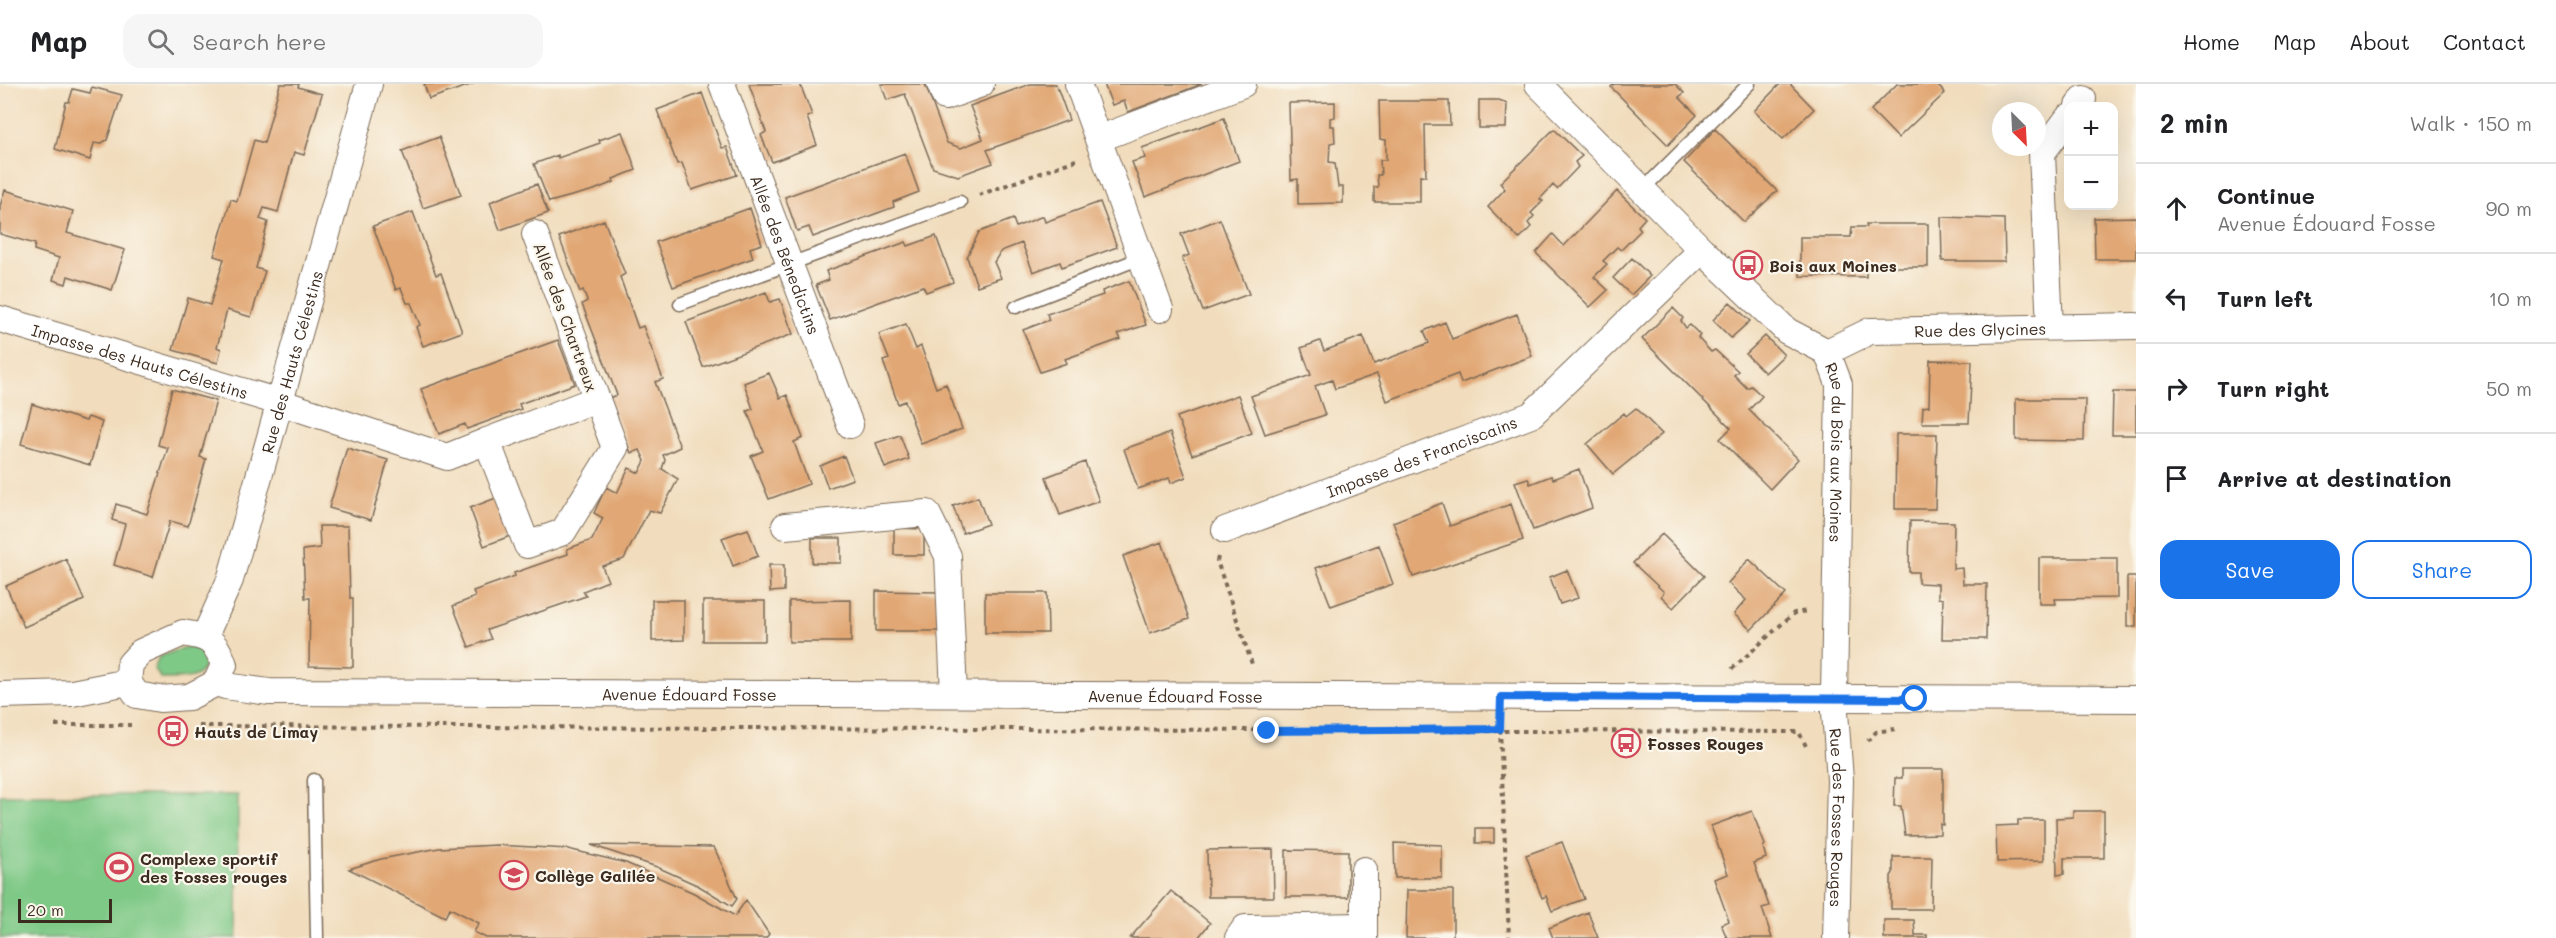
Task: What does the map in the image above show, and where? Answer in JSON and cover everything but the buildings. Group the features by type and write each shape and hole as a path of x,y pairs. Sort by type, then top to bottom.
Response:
{"street":[{"name":"Rue des Hauts Célestins","path":"205,636 230,580 369,84"},
{"name":"Allée des Bénedictins","path":"722,84 850,425"},
{"path":"940,84 945,97 981,84"},
{"path":"1078,84 1160,309"},
{"path":"1100,145 1243,84"},
{"name":"Rue du Bois aux Moines","path":"1538,84 1702,250 1787,331 1827,352 1839,384 1834,698"},
{"path":"2050,327 2042,153 2064,124"},
{"name":"Allée des Chartreux","path":"487,441 527,545 563,532 615,448 535,234"},
{"name":"Impasse des Franciscains","path":"1225,530 1531,415 1702,250"},
{"name":"Impasse des Hauts Célestins","path":"0,319 279,402"},
{"name":"Rue des Glycines","path":"1827,352 1870,331 2136,326"},
{"name":"Allée des Chartreux","path":"279,402 447,457 597,399"},
{"path":"785,526 927,513 948,556 954,694"},
{"path":"183,633 205,636 219,649 224,665 216,683 189,697 160,699 137,695 128,682 130,664 141,652 183,633"},
{"path":"0,695 72,693 128,682"},
{"name":"Avenue Édouard Fosse","path":"216,683 263,692 2136,699"},
{"name":"Rue des Fosses Rouges","path":"1834,698 1840,780 1836,938"},
{"path":"1238,938 1245,928 1364,932 1364,870"}],"lane":[{"path":"1643,189 1749,84"},
{"path":"680,303 960,202"},
{"path":"1016,307 1141,258"},
{"path":"314,780 318,938"}],"path":[{"path":"960,202 1100,145"},
{"path":"1225,530 1217,561 1263,696 1267,731"},
{"path":"1710,697 1711,684 1725,675 1794,613 1837,608"},
{"path":"1501,697 1500,729 1509,938"},
{"path":"46,725 139,725"},
{"path":"197,726 1042,728 1267,731 1500,729 1799,732 1808,750"},
{"path":"1864,749 1869,738 1876,732 1902,729"}],"green space":[{"path":"186,647 202,649 207,657 202,671 191,677 162,679 154,669 159,657"},
{"name":"Complexe sportif des Fosses rouges","path":"0,795 238,795 237,938 0,938"}],"place":[{"name":"Bois aux Moines","path":"1748,265"},
{"name":"Hauts de Limay","path":"173,731"},
{"name":"Fosses Rouges","path":"1626,743"},
{"name":"Complexe sportif des Fosses rouges","path":"119,867"},
{"name":"Collège Galilée","path":"514,875"}],"route":[{"path":"1267,731 1500,729 1501,697 1915,699"}]}
